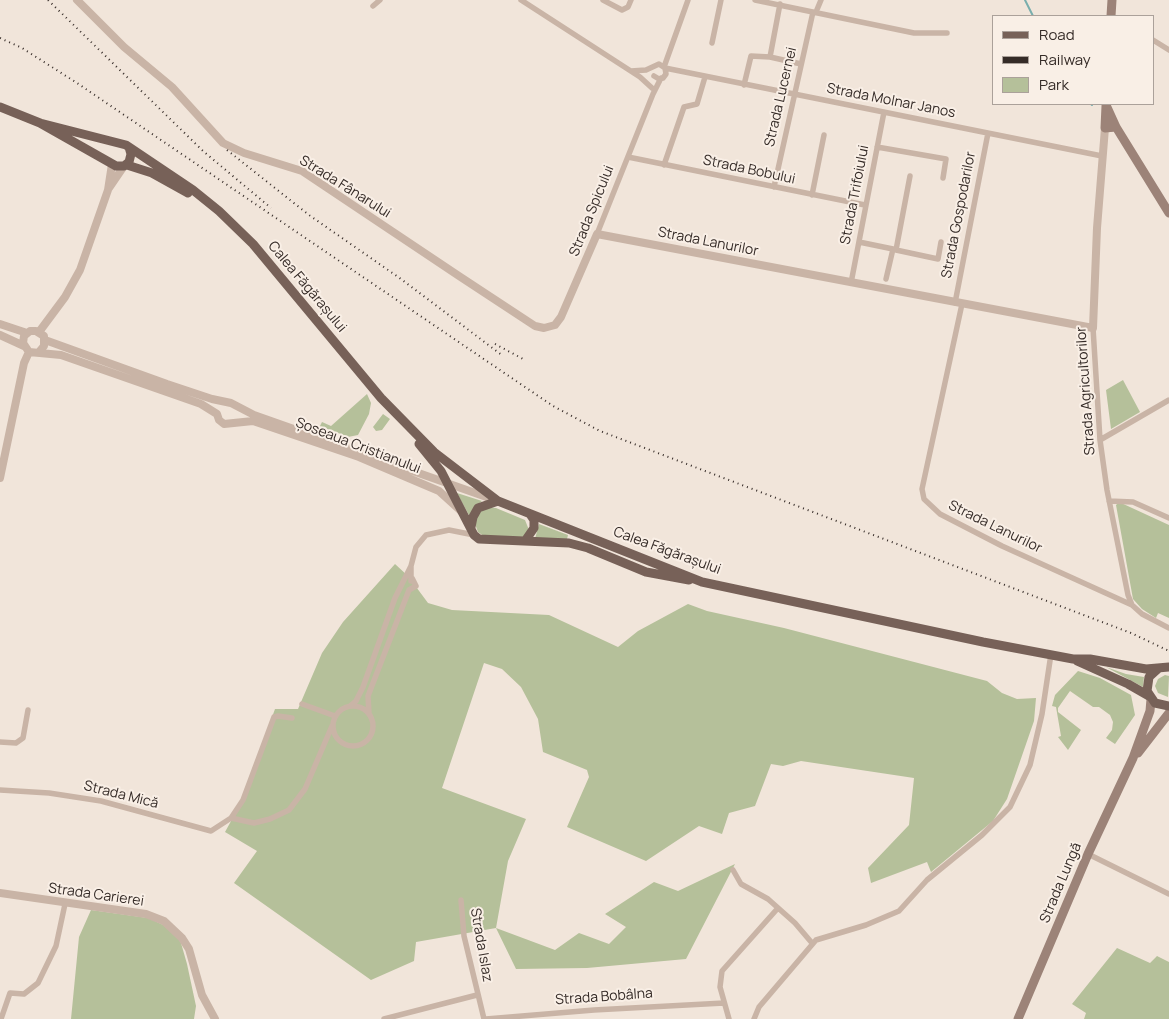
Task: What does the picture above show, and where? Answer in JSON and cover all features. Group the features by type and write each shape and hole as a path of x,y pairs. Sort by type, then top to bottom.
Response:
{"main road":[{"path":"1112,0 1113,15"},
{"path":"1106,105 1105,128 1116,127"},
{"path":"1106,105 1116,127 1169,214"},
{"name":"Calea Făgărașului","path":"0,107 40,123 111,162 152,173 219,211 253,244 381,398 434,452 498,501 702,582 983,642 1073,659 1128,684 1159,705 1169,706"},
{"name":"Calea Făgărașului","path":"40,123 116,143 123,143 172,175 204,201"},
{"path":"111,162 108,150 116,143"},
{"path":"125,165 131,158 129,147"},
{"name":"Calea Făgărașului","path":"381,398 386,407 435,464 449,485 473,532"},
{"path":"498,501 478,508 473,517 473,532 484,541 525,541 579,545 646,572 663,577 702,582"},
{"path":"525,541 534,528 534,520 530,514"},
{"name":"Calea Făgărașului","path":"1073,659 1090,659 1138,668 1164,668"},
{"path":"1150,698 1146,687 1149,677 1164,668"},
{"name":"Strada Lungă","path":"1018,1019 1088,854 1133,758 1150,711 1150,698"},
{"name":"Strada Lungă","path":"1133,758 1169,713"}],"street":[{"name":"Strada Fânarului","path":"78,0 124,47 172,87 223,143 244,153 302,171 535,326 544,328"},
{"path":"373,6 380,0"},
{"path":"521,0 640,78 653,91"},
{"path":"603,0 622,10 628,8 631,0"},
{"path":"658,77 661,65 688,0"},
{"path":"712,43 721,0"},
{"path":"755,0 914,33 947,33"},
{"name":"Strada Lucernei","path":"774,187 801,64 815,12 821,0"},
{"path":"770,57 780,4"},
{"path":"1154,41 1169,50"},
{"path":"744,85 752,56 770,57 801,64"},
{"path":"629,71 661,65"},
{"path":"658,77 661,65"},
{"name":"Strada Molnar Janos","path":"661,65 675,71 1102,156"},
{"path":"640,78 658,77 675,71"},
{"name":"Strada Spicului","path":"544,328 555,325 561,317 597,234 658,77"},
{"path":"664,165 670,142 677,132 684,107 697,104 705,77"},
{"name":"Strada Trifoiului","path":"851,282 884,112"},
{"name":"Strada Agricultorilor","path":"1105,128 1093,328 1100,440 1109,500 1132,605"},
{"name":"Strada Gospodarilor","path":"959,303 988,133"},
{"path":"812,195 824,135"},
{"path":"877,147 946,159 943,178"},
{"name":"Strada Bobului","path":"628,157 865,205"},
{"path":"108,190 111,162"},
{"path":"39,332 74,282 108,190 125,165"},
{"path":"886,279 910,176"},
{"name":"Strada Lanurilor","path":"597,234 1093,328"},
{"path":"859,242 938,259 941,242"},
{"name":"Strada Lanurilor","path":"959,303 922,489 924,499 940,514 1002,546 1132,605"},
{"path":"0,324 27,333"},
{"path":"0,335 26,349 39,352 44,346 45,340 39,332 33,330 27,333 23,339 26,349 24,363 0,478"},
{"name":"Șoseaua Cristianului","path":"45,340 225,403 231,402 254,415 498,501"},
{"name":"Șoseaua Cristianului","path":"39,352 61,355 202,404 217,414 222,422 228,424 252,421 358,457 439,491 464,513"},
{"path":"1100,440 1169,400"},
{"path":"217,414 219,407 225,403"},
{"path":"234,423 239,415 236,406"},
{"path":"1109,500 1133,502 1169,518"},
{"path":"231,818 254,823 270,819 289,810 305,789 335,716 339,711 356,701 363,687 395,598 411,566 416,546 426,535 441,530 473,532"},
{"path":"332,726 334,735 350,747 364,744 372,733 373,726 369,714 368,696 409,590 412,578 411,566"},
{"path":"409,590 416,586 412,578"},
{"path":"1132,605 1142,614 1169,628"},
{"path":"754,1019 759,1008 812,943 820,937 844,932 899,911 926,880 1004,815 1015,799 1030,764 1042,714 1051,654"},
{"path":"302,704 335,716"},
{"path":"350,706 363,709 369,714"},
{"path":"0,742 16,744 23,738 28,710"},
{"name":"Strada Mică","path":"0,790 49,793 101,801 204,831 212,831 231,818 244,800 274,717 292,718"},
{"path":"325,741 334,735"},
{"path":"1088,854 1169,894"},
{"path":"733,870 741,884 763,896 778,908 812,943"},
{"name":"Strada Carierei","path":"0,893 156,917 173,927 189,949 202,995 215,1019"},
{"name":"Strada Islaz","path":"461,900 464,936 477,995 485,1019"},
{"path":"1,1016 10,993 24,994 38,983 56,946 66,904"},
{"path":"729,1019 720,987 722,971 778,908"},
{"name":"Strada Islaz","path":"384,1019 477,995"},
{"name":"Strada Bobâlna","path":"485,1019 594,1010 724,1003"}],"green space":[{"path":"1123,380 1140,412 1111,429 1106,390"},
{"path":"367,394 371,403 369,414 358,435 348,437 320,426 322,422 331,426"},
{"path":"383,414 390,419 382,430 376,431 373,427"},
{"path":"457,493 482,501 477,505 470,517"},
{"path":"1119,502 1169,525 1169,618 1158,613 1156,618 1142,609 1133,599 1116,505"},
{"path":"487,507 496,508 525,520 529,530 523,537 485,537 478,532 475,524 479,511"},
{"path":"539,524 568,535 567,539 535,539"},
{"path":"395,564 408,576 428,603 452,610 549,615 618,647 638,631 688,604 707,611 784,628 987,681 1002,693 1017,699 1036,698 1034,721 1007,799 993,821 931,872 927,862 871,883 868,868 909,825 914,778 801,761 783,766 771,764 755,806 729,813 722,834 699,826 646,861 567,827 589,777 587,770 543,752 538,719 521,687 502,669 484,663 442,788 526,819 508,861 496,928 416,942 414,961 371,980 234,883 257,851 225,832 241,803 275,709 298,709 322,653 343,622"},
{"path":"1106,667 1126,674 1144,677 1143,687"},
{"path":"1078,671 1100,678 1131,695 1135,715 1115,744 1106,738 1112,730 1113,722 1110,715 1099,707 1093,707 1070,691 1058,708 1058,712 1081,730 1068,750 1058,737 1061,736 1056,707 1052,706 1055,695"},
{"path":"1165,675 1169,676 1168,697 1158,693 1155,686 1158,679"},
{"path":"735,864 686,959 587,968 516,969 496,928 555,950 579,933 609,944 626,927 605,914 654,882 678,891"},
{"path":"91,910 148,918 168,927 176,935 181,943 187,964 196,1006 194,1019 71,1019 79,937"},
{"path":"1117,948 1150,963 1157,956 1169,962 1169,1019 1084,1019 1086,1013 1072,1004"}],"waterway":[{"path":"1025,0 1032,15"}],"railway":[{"path":"48,0 203,151 271,208"},
{"path":"0,38 22,48 77,83 553,406 600,431 1131,633 1169,651"},
{"path":"227,150 309,215 401,279 503,356"},
{"path":"495,344 525,360"}]}
